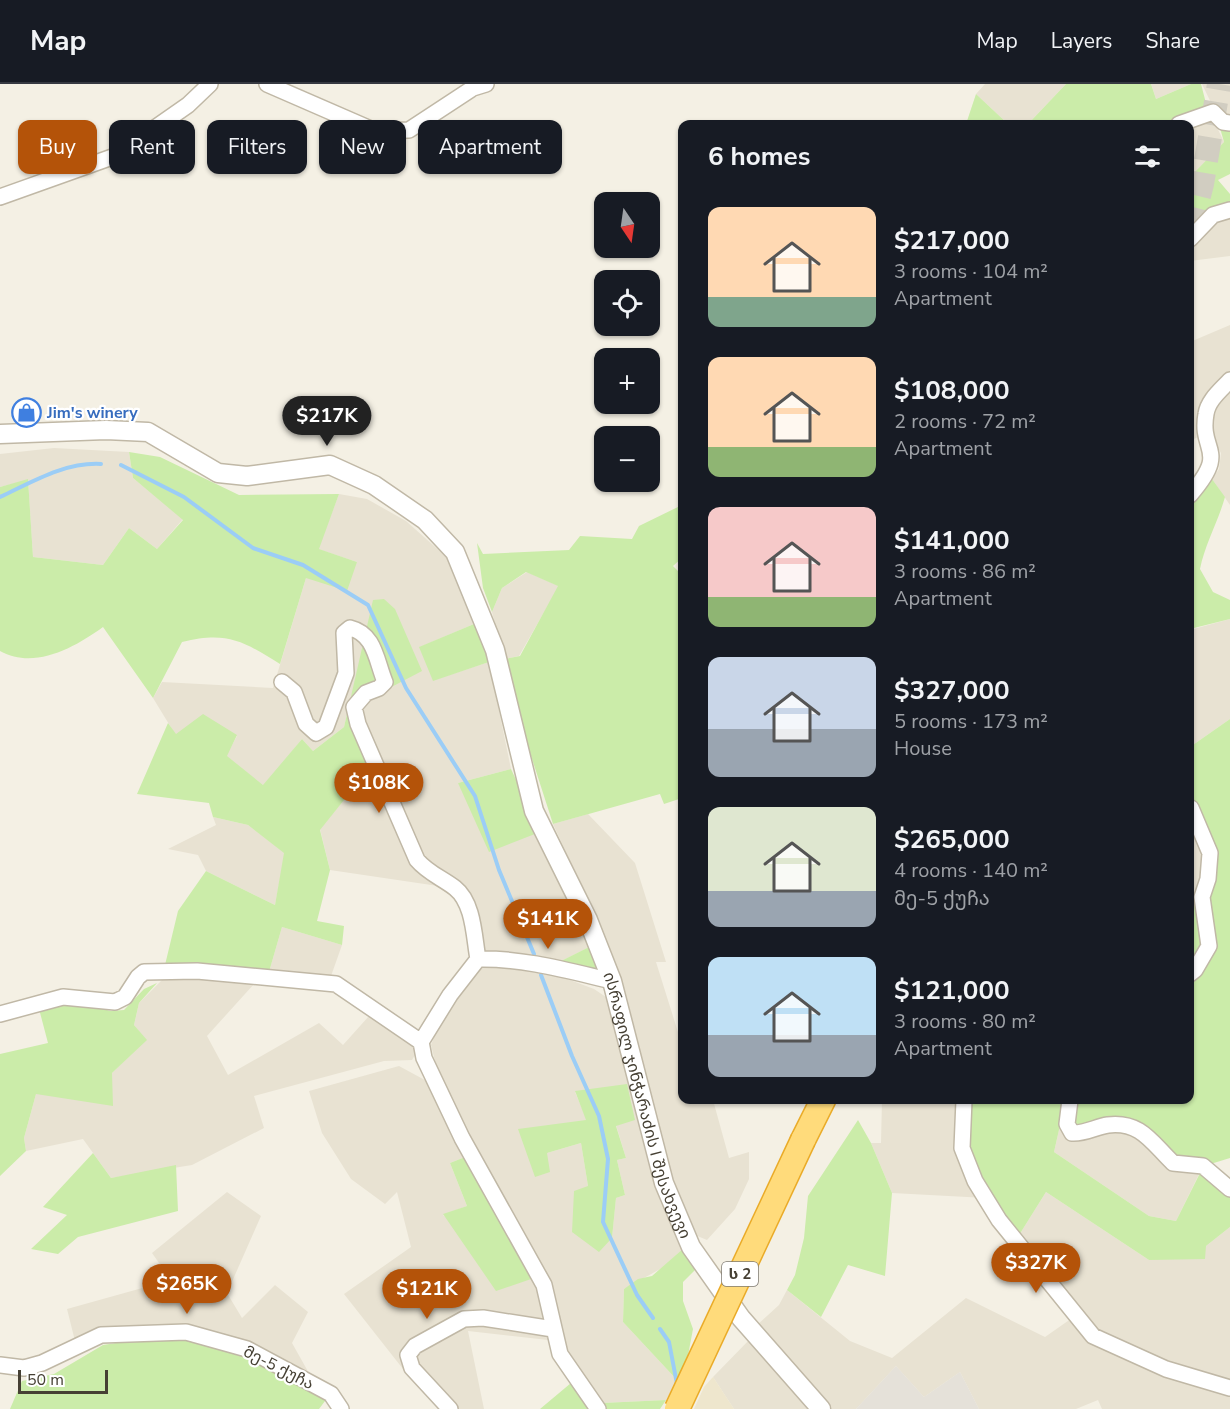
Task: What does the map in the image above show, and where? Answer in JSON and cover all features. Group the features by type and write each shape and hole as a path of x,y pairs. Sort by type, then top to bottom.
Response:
{"highway":[{"name":"ს 2","path":"677,1409 822,1104"}],"street":[{"path":"0,197 115,156 188,105 210,84"},
{"path":"267,84 375,131 410,130 473,88 486,84"},
{"path":"1190,120 1213,112 1223,122 1230,123"},
{"path":"1194,235 1213,215 1230,210"},
{"path":"1194,492 1212,479 1219,469 1221,453 1208,432 1205,415 1212,399 1230,380"},
{"name":"ისრაფილ ჯინჭარაძის I შესახვევი","path":"0,434 106,430 148,432 218,473 247,476 330,465 374,485 425,520 455,552 495,650 534,811 588,920 612,981 664,1183 691,1247 741,1318 821,1409"},
{"path":"282,682 294,692 306,723 316,733 326,727 346,673 344,633 350,628 362,631 373,645 385,682 379,688 366,693 354,707 358,724 417,860 432,874 455,888 469,908 478,959 450,994 422,1042 424,1058 462,1138 544,1285 560,1354 598,1409"},
{"path":"1194,815 1210,853 1208,879 1202,897 1209,946 1194,971"},
{"path":"478,959 499,959 535,964 612,981"},
{"path":"0,1014 63,997 115,1002 125,997 144,972 197,971 336,984 422,1042"},
{"path":"964,1104 962,1148 975,1181 999,1220 1093,1336 1166,1369 1230,1388"},
{"path":"1070,1104 1067,1124 1071,1133 1082,1134 1106,1126 1122,1125 1141,1130 1173,1164 1203,1166 1230,1189"},
{"path":"450,1409 412,1368 408,1355 415,1346 464,1319 483,1318 553,1329"},
{"name":"მე-5 ქუჩა","path":"0,1365 24,1368 42,1363 100,1335 186,1332 247,1349 331,1394 341,1409"}],"shaded area":[{"path":"985,84 1066,84 1032,120 1004,120 976,94"},
{"path":"1151,84 1191,84 1156,99"},
{"path":"1202,84 1230,84 1230,120 1215,111"},
{"path":"1212,117 1224,142 1194,174 1194,123"},
{"path":"1230,210 1230,256 1194,260 1194,236"},
{"path":"1230,325 1230,505 1212,479 1219,469 1221,453 1208,432 1194,439 1194,340"},
{"path":"54,448 129,452 133,478 183,519 157,549 129,528 103,565 33,557 28,480 0,487 0,454"},
{"path":"339,494 367,499 406,521 451,561 474,624 420,647 434,680 489,662 511,769 458,783 540,832 593,945 557,963 474,953 459,900 438,886 330,870 320,829 372,765 351,723 364,645 344,727 313,751 302,739 264,786 226,756 237,736 175,734 153,698 162,682 273,688 306,578 357,562 318,549"},
{"path":"527,572 559,586 519,656 504,659 492,612 502,588"},
{"path":"1230,619 1230,719 1194,744 1194,629"},
{"path":"588,814 635,863 666,962 656,962 678,1032 678,1104 714,1104 729,1158 749,1152 749,1179 735,1209 707,1240 695,1235 671,1182 599,924 553,824"},
{"path":"213,817 248,825 285,853 275,905 206,871 198,855 168,849 216,825"},
{"path":"1194,826 1210,853 1202,897 1194,893"},
{"path":"282,927 342,945 331,976 269,972"},
{"path":"499,966 554,974 594,989 606,997 612,1005 684,1248 662,1268 624,1289 623,1322 677,1380 666,1400 602,1403 565,1353 559,1327 438,1073 431,1045 445,1009 482,968","holes":["575,1092 616,1125 626,1158 617,1160 625,1195 616,1198 612,1238 588,1186 581,1143 547,1153 587,1120"]},
{"path":"165,977 191,977 254,984 207,1036 228,1075 319,1023 343,1045 369,1016 391,1027 416,1050 415,1055 412,1060 384,1061 254,1096 264,1128 192,1165 111,1178 83,1139 26,1151 24,1138 36,1094 112,1073 146,1040 134,1025 139,1003"},
{"path":"399,1066 434,1085 465,1157 450,1163 467,1206 443,1215 534,1278 540,1287 548,1340 468,1331 484,1409 441,1409 403,1369 344,1294 411,1247 397,1192 385,1204 351,1179 322,1133 309,1091"},
{"path":"882,1104 965,1104 986,1198 892,1193 871,1143 881,1143"},
{"path":"1061,1121 1122,1125 1203,1166 1176,1221 1149,1216 1054,1152"},
{"path":"227,1192 261,1216 227,1293 242,1318 275,1285 308,1312 292,1343 310,1375 188,1328 75,1341 67,1309 171,1280 152,1253"},
{"path":"1046,1192 1149,1260 1206,1246 1230,1227 1230,1409 1102,1409 1098,1400 1076,1409 979,1409 960,1372 924,1397 896,1366 856,1409 821,1409 757,1325 779,1305 787,1290 850,1341 892,1358 966,1298 1045,1337 1075,1316 1016,1240"},
{"path":"751,1338 813,1409 734,1409 713,1377"},
{"path":"896,1366 924,1397 960,1372 979,1409 856,1409"},
{"path":"713,1377 734,1409 694,1409 704,1387"}],"green space":[{"path":"1066,84 1151,84 1156,99 1191,84 1201,84 1208,111 1187,120 1032,120"},
{"path":"976,94 1004,120 967,120"},
{"path":"1218,121 1230,124 1230,174 1218,180 1230,194 1230,210 1194,236 1194,173 1224,142"},
{"path":"129,452 160,457 239,495 339,494 319,549 357,562 347,591 306,578 280,664 234,640 211,638 182,642 153,698 103,627 67,649 53,654 26,658 0,651 0,487 28,479 33,557 103,565 129,528 157,549 183,520 133,478"},
{"path":"1212,479 1225,497 1200,569 1213,592 1230,600 1230,619 1194,628 1194,492"},
{"path":"678,507 678,562 673,566 678,571 678,799 664,804 660,794 553,824 515,706 504,659 520,656 558,586 526,572 502,588 492,612 483,588 477,543 483,554 569,550 580,536 632,539 639,526"},
{"path":"384,599 395,609 422,671 357,705 372,765 320,830 330,870 317,921 344,926 342,945 282,927 269,972 165,965 178,911 206,871 275,905 284,853 248,825 213,817 209,803 137,794 168,723 176,734 203,714 237,735 227,756 263,785 302,739 313,751 344,727 373,600"},
{"path":"474,624 489,662 433,681 419,647"},
{"path":"1230,719 1230,1158 1204,1166 1230,1189 1230,1227 1206,1246 1205,1259 1149,1260 1046,1192 1016,1240 968,1167 964,1104 1194,1104 1194,893 1201,896 1210,853 1194,826 1194,744","holes":["1061,1121 1082,1134 1141,1130 1173,1163 1203,1167 1176,1221 1149,1216 1054,1152"]},
{"path":"511,769 540,832 489,852 458,783"},
{"path":"593,945 601,973 557,963"},
{"path":"157,983 139,1003 134,1025 147,1040 112,1073 113,1106 36,1094 24,1138 26,1151 0,1176 0,1054 48,1043 38,1005 64,1000 111,1011 124,1010 144,989"},
{"path":"627,1084 635,1120 616,1126 626,1158 617,1160 625,1195 616,1198 612,1238 599,1252 572,1232 574,1191 588,1186 581,1143 547,1153 550,1172 535,1177 518,1129 586,1120 575,1091"},
{"path":"858,1120 871,1143 892,1193 885,1276 848,1265 821,1317 787,1290 795,1275 804,1238 808,1196"},
{"path":"93,1153 111,1178 176,1165 178,1211 78,1237 58,1254 31,1249 67,1215 43,1207"},
{"path":"465,1157 534,1278 496,1291 443,1214 467,1206 450,1163"},
{"path":"684,1248 695,1270 683,1282 683,1301 693,1329 686,1366 677,1380 623,1322 624,1289 638,1279 652,1276"},
{"path":"186,1332 246,1353 328,1397 319,1409 10,1409 22,1381 54,1374 103,1345"},
{"path":"571,1383 590,1409 540,1409"},
{"path":"666,1400 660,1409 606,1409 602,1403"}],"waterway":[{"path":"0,497 62,470 75,466 101,464"},
{"path":"121,465 184,497 253,548 303,565 368,605 406,688 475,796 499,870 534,954"},
{"path":"541,975 572,1056 599,1116 608,1159 603,1222 637,1295 653,1318"},
{"path":"660,1329 669,1342 677,1384"}],"tunnel":[{"path":"1194,215 1202,184 1219,84"}],"place":[{"name":"Jim's winery","path":"26,412"}]}
